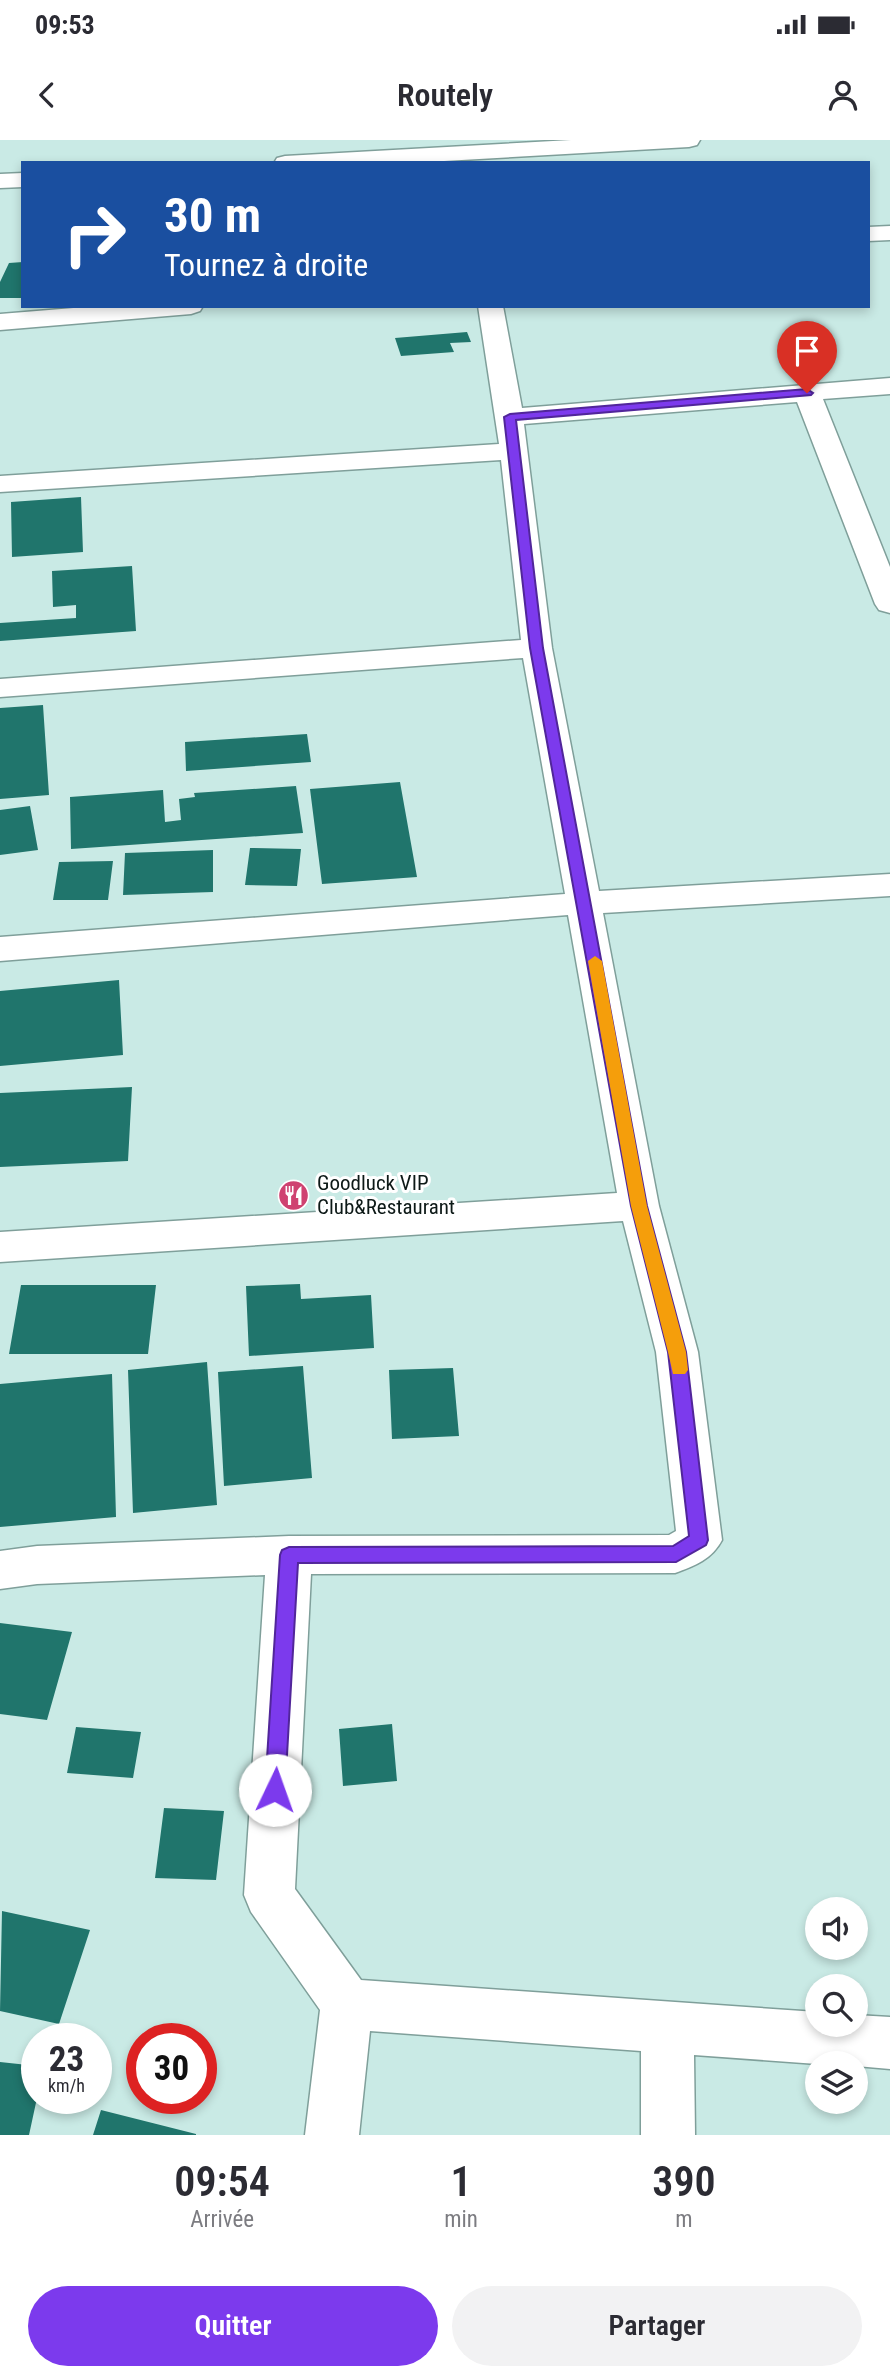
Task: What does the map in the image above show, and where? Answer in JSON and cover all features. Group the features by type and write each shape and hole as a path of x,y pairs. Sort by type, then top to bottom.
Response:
{"street":[{"path":"315,161 689,140"},
{"path":"0,181 21,180"},
{"path":"870,234 890,233"},
{"path":"0,321 166,308"},
{"path":"0,1570 37,1565 289,1555 676,1554 699,1540 677,1352 639,1206 537,648 510,417 490,308"},
{"path":"510,417 890,386"},
{"path":"807,393 890,604"},
{"path":"0,484 513,451"},
{"path":"0,688 537,648"},
{"path":"0,949 585,903 890,885"},
{"path":"0,1247 639,1206"},
{"path":"289,1555 269,1895 347,2004 332,2135"},
{"path":"347,2004 890,2043"},
{"path":"667,2027 668,2135"}],"building":[{"path":"21,262 21,298 0,298 0,282 9,263"},
{"path":"467,332 471,342 450,343 454,352 401,356 395,338"},
{"path":"81,497 83,552 12,557 11,502"},
{"path":"132,566 136,631 0,641 0,623 76,618 76,605 53,607 52,571"},
{"path":"43,705 49,795 0,799 0,708"},
{"path":"307,734 311,762 186,771 185,742"},
{"path":"400,782 417,877 322,884 310,789"},
{"path":"296,786 303,833 71,849 70,797 163,790 165,822 181,820 179,799 195,797 194,793"},
{"path":"30,806 38,850 0,855 0,810"},
{"path":"250,848 301,849 297,886 245,885"},
{"path":"213,850 213,892 123,895 125,853"},
{"path":"113,861 108,900 53,900 59,862"},
{"path":"119,980 123,1055 0,1066 0,991"},
{"path":"132,1087 128,1161 0,1167 0,1093"},
{"path":"300,1284 301,1299 371,1295 374,1348 249,1356 246,1286"},
{"path":"21,1285 156,1285 148,1354 9,1354"},
{"path":"207,1362 217,1505 133,1513 128,1370"},
{"path":"303,1366 312,1478 224,1486 218,1372"},
{"path":"453,1368 459,1436 392,1439 389,1370"},
{"path":"112,1374 116,1517 0,1527 0,1384"},
{"path":"0,1623 72,1632 47,1720 0,1714"},
{"path":"392,1724 397,1781 343,1786 339,1729"},
{"path":"76,1727 141,1732 133,1778 67,1773"},
{"path":"164,1808 224,1811 216,1880 155,1878"},
{"path":"2,1911 90,1930 59,2023 0,2011"},
{"path":"0,2062 21,2064 21,2114 34,2114 29,2135 0,2135"},
{"path":"112,2113 196,2134 196,2135 93,2135 100,2114"}],"slow traffic":[{"path":"595,961 639,1206 677,1352 679,1370"}],"place":[{"name":"Goodluck VIP Club&Restaurant","path":"294,1195"}],"route":[{"path":"275,1790 289,1555 676,1554 699,1540 677,1352 639,1206 537,648 510,417 807,393"}]}
